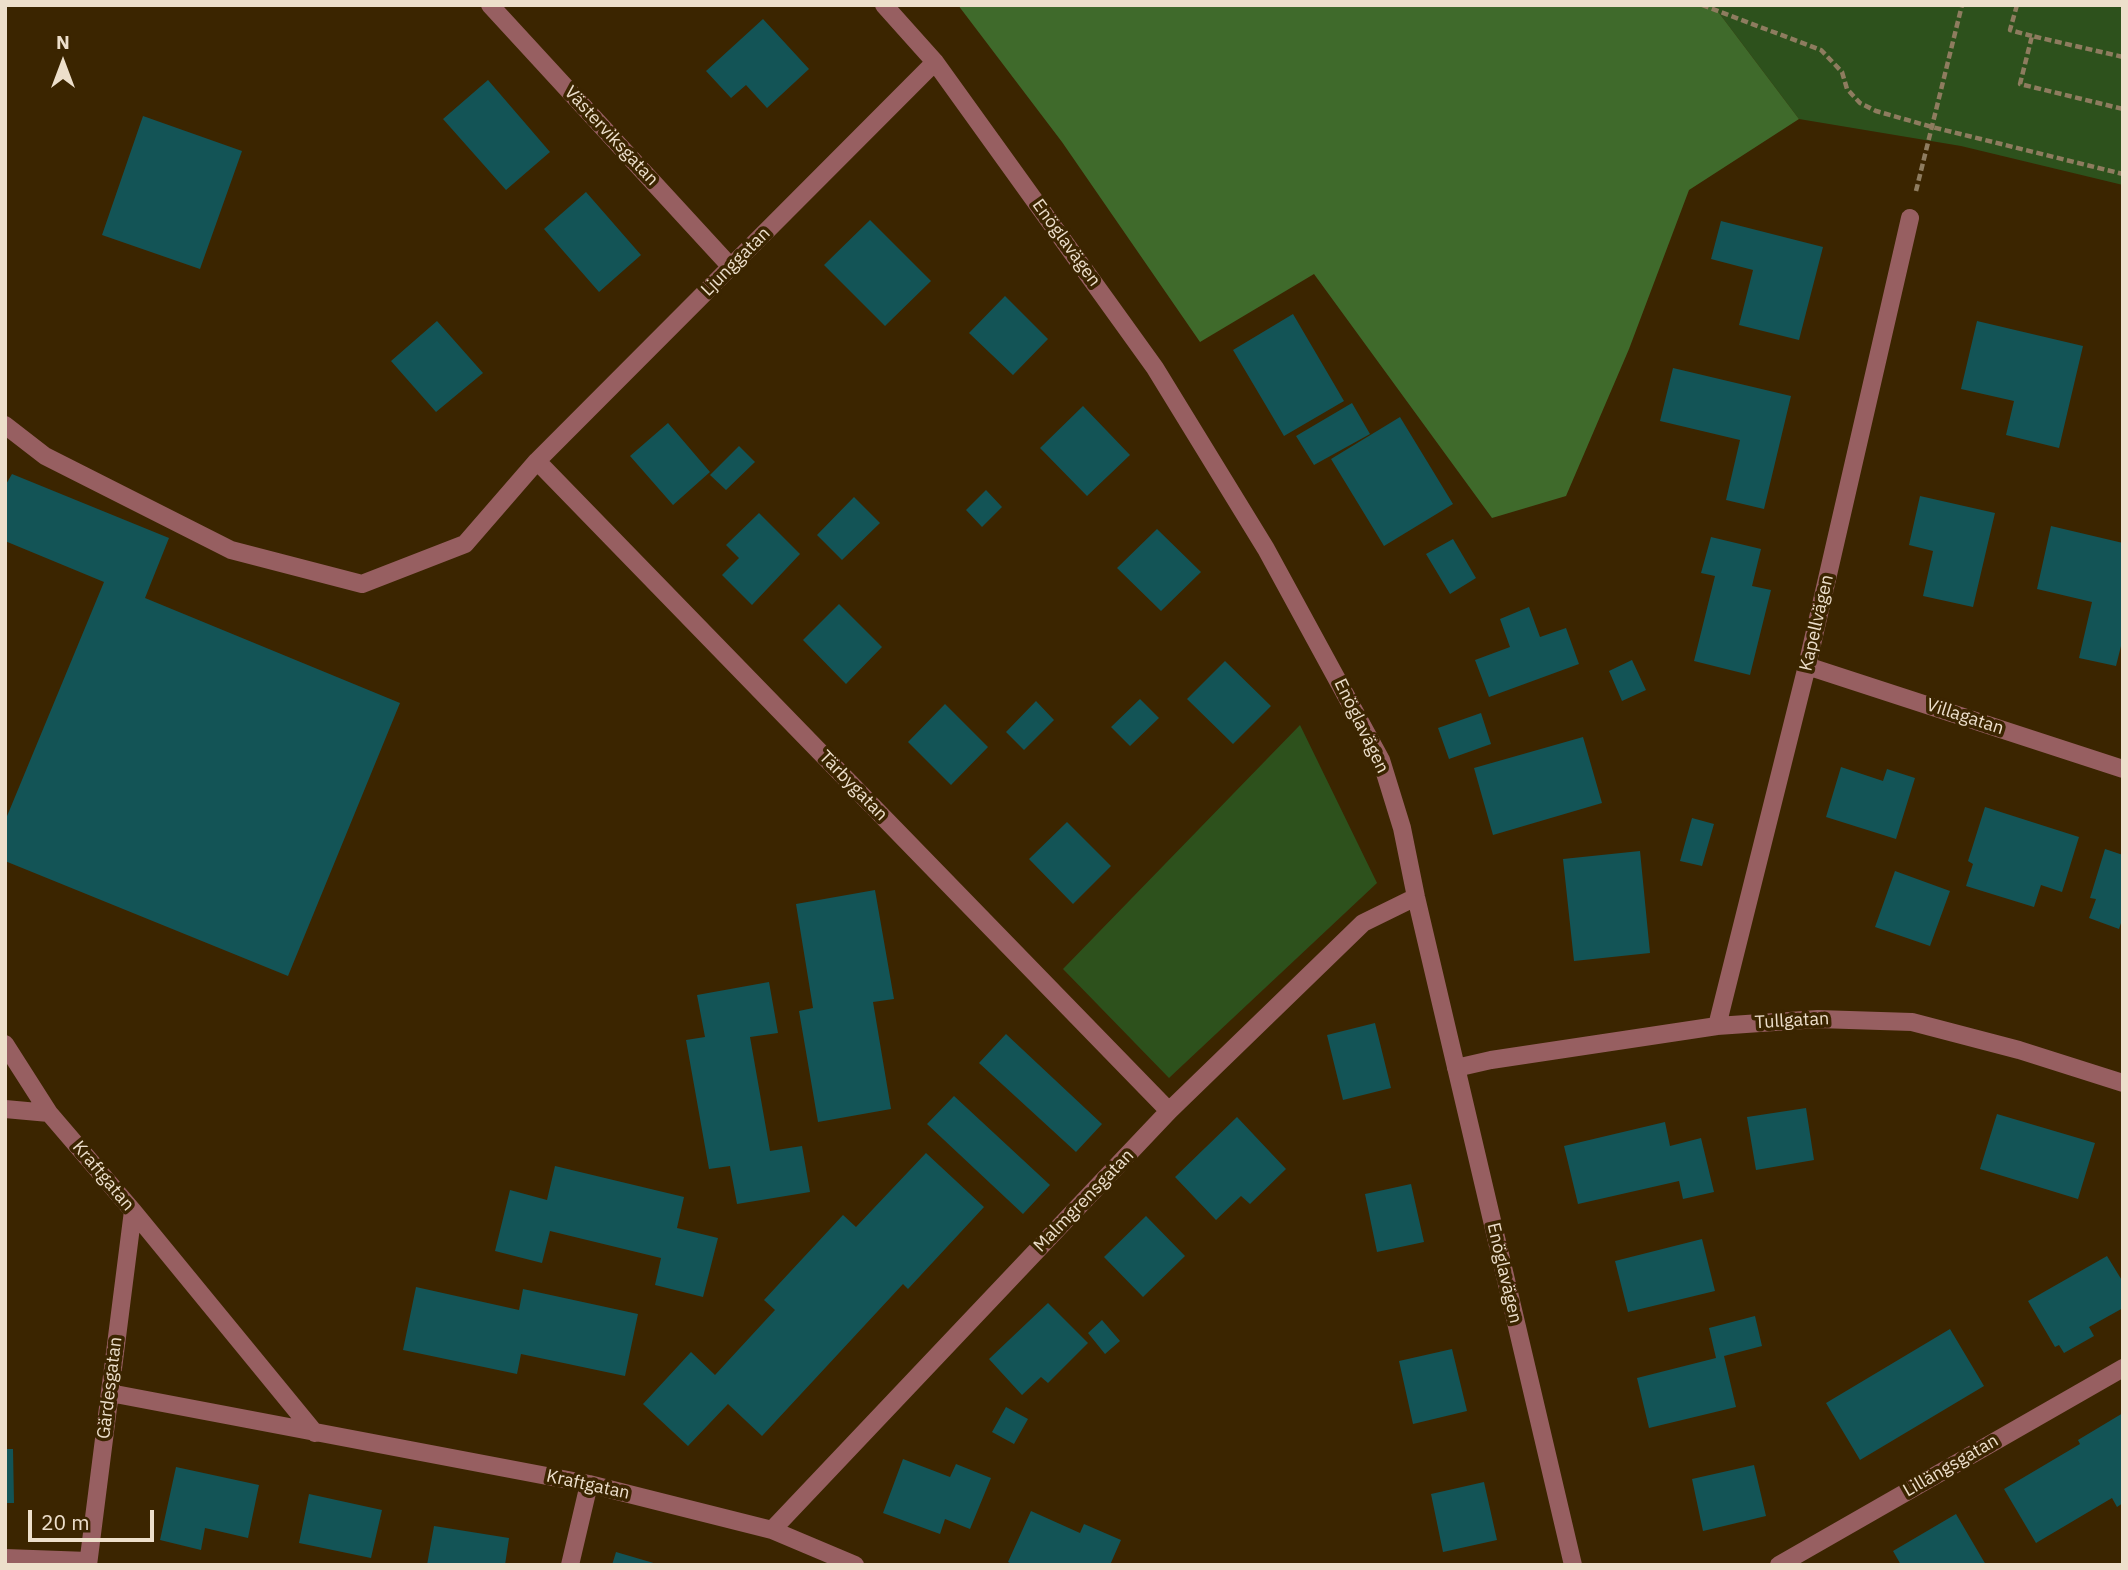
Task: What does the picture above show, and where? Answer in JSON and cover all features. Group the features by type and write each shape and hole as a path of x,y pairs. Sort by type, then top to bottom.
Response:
{"street":[{"name":"Västerviksgatan","path":"490,5 731,267"},
{"name":"Enöglavägen","path":"884,5 935,62 1155,368 1266,549 1381,760 1402,828 1573,1565"},
{"name":"Ljunggatan","path":"5,425 45,456 231,550 362,584 465,544 537,461 935,62"},
{"name":"Kapellvägen","path":"1717,1026 1807,666 1910,218"},
{"name":"Tärbygatan","path":"537,461 1169,1111"},
{"name":"Villagatan","path":"1807,666 2123,769"},
{"name":"Malmgrensgatan","path":"772,1530 1169,1111 1363,923 1416,897"},
{"name":"Tullgatan","path":"1456,1068 1491,1060 1717,1026 1818,1018 1912,1022 2019,1050 2123,1083"},
{"name":"Kraftgatan","path":"5,1044 49,1112 314,1433"},
{"path":"5,1110 49,1112"},
{"name":"Gärdesgatan","path":"88,1563 133,1211"},
{"name":"Lillängsgatan","path":"1779,1565 2123,1368"},
{"name":"Kraftgatan","path":"110,1393 589,1484 772,1530 855,1565"},
{"path":"569,1565 589,1484"},
{"path":"5,1558 88,1563"}],"path":[{"path":"1702,5 1821,50 1842,72 1847,89 1860,103 1876,111 2123,174"},
{"path":"1910,218 1962,5"},
{"path":"2017,5 2010,30 2123,57"},
{"path":"2032,36 2020,84 2123,109"}],"green space":[{"path":"958,5 1713,5 1799,119 1689,190 1629,349 1566,496 1492,518 1314,274 1200,342 1062,142"},
{"path":"1713,5 2123,5 2123,185 1961,146 1799,119"},
{"path":"1300,725 1377,883 1169,1078 1063,969"}],"building":[{"path":"763,19 809,69 767,108 746,85 731,98 706,71"},
{"path":"488,80 550,152 506,190 443,119"},
{"path":"143,116 242,151 200,269 102,235"},
{"path":"586,192 641,255 599,292 544,229"},
{"path":"870,220 931,281 885,326 824,265"},
{"path":"1721,221 1823,247 1799,340 1739,325 1753,270 1711,259"},
{"path":"1005,296 1048,339 1013,375 969,333"},
{"path":"1293,314 1344,401 1284,436 1233,350"},
{"path":"437,321 483,373 436,412 391,361"},
{"path":"1977,321 2083,346 2059,448 2006,435 2014,401 1961,389"},
{"path":"1673,368 1791,396 1764,509 1726,500 1740,440 1660,421"},
{"path":"1352,403 1370,434 1314,465 1296,436"},
{"path":"1083,406 1130,455 1087,496 1040,448"},
{"path":"1400,417 1453,504 1384,546 1331,459"},
{"path":"668,423 710,472 673,505 630,456"},
{"path":"739,446 755,462 726,490 710,475"},
{"path":"12,474 169,538 145,598 400,703 288,976 5,861 5,821 104,582 5,541 5,486"},
{"path":"986,490 1002,507 982,527 966,510"},
{"path":"1920,496 1995,513 1973,607 1923,596 1933,551 1909,545"},
{"path":"854,497 880,523 842,560 817,535"},
{"path":"759,513 800,554 752,605 722,575 739,558 726,545"},
{"path":"2051,526 2123,543 2123,638 2116,666 2079,658 2092,602 2037,589"},
{"path":"1157,529 1201,572 1161,611 1117,568"},
{"path":"1711,537 1761,549 1752,586 1771,590 1750,675 1694,661 1715,576 1701,573"},
{"path":"1453,539 1476,578 1450,594 1426,554"},
{"path":"839,604 882,647 846,684 803,640"},
{"path":"1529,607 1540,637 1566,628 1579,664 1489,697 1475,660 1510,647 1500,619"},
{"path":"1632,660 1646,690 1622,701 1609,671"},
{"path":"1225,661 1271,706 1233,744 1187,699"},
{"path":"1140,699 1159,718 1130,746 1111,727"},
{"path":"1036,701 1054,720 1024,750 1006,732"},
{"path":"945,704 988,747 951,785 908,742"},
{"path":"1481,713 1491,744 1449,759 1438,728"},
{"path":"1583,737 1602,803 1493,835 1474,768"},
{"path":"1841,767 1883,781 1887,769 1915,778 1896,839 1826,817"},
{"path":"1985,807 2079,837 2062,892 2041,885 2034,907 1966,886 1973,864 1968,861"},
{"path":"1692,818 1714,824 1702,866 1680,861"},
{"path":"1067,822 1111,866 1073,904 1029,859"},
{"path":"2105,849 2123,855 2123,917 2119,929 2089,918 2096,899 2090,898"},
{"path":"1640,851 1650,953 1574,961 1563,859"},
{"path":"1895,871 1950,891 1930,946 1875,927"},
{"path":"875,890 894,999 873,1002 891,1109 818,1122 799,1011 813,1008 796,904"},
{"path":"769,982 778,1033 750,1037 770,1151 802,1146 810,1192 737,1204 730,1166 709,1169 686,1040 705,1037 697,995"},
{"path":"1375,1023 1391,1088 1343,1100 1327,1035"},
{"path":"1006,1034 1102,1124 1076,1152 979,1063"},
{"path":"954,1096 1050,1185 1023,1214 927,1124"},
{"path":"1806,1108 1814,1160 1756,1170 1747,1117"},
{"path":"1997,1114 2095,1143 2078,1199 1980,1169"},
{"path":"1237,1117 1286,1169 1250,1204 1241,1196 1216,1220 1175,1177"},
{"path":"1665,1122 1670,1146 1701,1138 1714,1192 1683,1199 1679,1181 1578,1204 1564,1146"},
{"path":"926,1153 984,1207 908,1289 903,1284 762,1436 728,1404 688,1446 643,1404 691,1352 715,1375 775,1310 764,1300 843,1215 856,1227"},
{"path":"555,1166 684,1197 677,1228 718,1238 703,1297 655,1285 661,1258 550,1231 542,1263 495,1251 510,1190 547,1200"},
{"path":"1411,1184 1424,1242 1377,1252 1365,1194"},
{"path":"1146,1216 1185,1256 1143,1297 1104,1257"},
{"path":"1702,1239 1715,1291 1628,1312 1615,1261"},
{"path":"2107,1256 2123,1282 2123,1308 2089,1327 2094,1336 2064,1353 2059,1345 2055,1347 2028,1301"},
{"path":"416,1287 519,1310 523,1289 638,1314 625,1376 521,1354 517,1374 403,1350"},
{"path":"1048,1303 1088,1343 1048,1383 1041,1377 1022,1395 989,1359"},
{"path":"1755,1316 1762,1346 1724,1356 1736,1407 1649,1428 1637,1378 1716,1358 1709,1328"},
{"path":"1102,1320 1120,1341 1105,1354 1088,1333"},
{"path":"1950,1329 1984,1386 1860,1460 1826,1403"},
{"path":"1452,1349 1467,1411 1413,1424 1399,1361"},
{"path":"1006,1407 1028,1419 1014,1444 992,1432"},
{"path":"2123,1413 2123,1503 2117,1507 2112,1498 2036,1543 2004,1489 2080,1444 2078,1440"},
{"path":"5,1449 13,1449 14,1503 5,1503"},
{"path":"903,1459 950,1477 956,1464 991,1478 970,1529 945,1519 940,1534 883,1513"},
{"path":"1754,1465 1766,1516 1703,1531 1692,1479"},
{"path":"176,1467 259,1485 248,1538 205,1528 201,1550 160,1540"},
{"path":"1484,1482 1497,1540 1443,1552 1431,1494"},
{"path":"309,1494 382,1510 371,1558 299,1543"},
{"path":"1031,1511 1080,1533 1084,1524 1121,1540 1110,1565 1014,1565 1008,1562"},
{"path":"1956,1514 1986,1565 1901,1565 1893,1551"},
{"path":"434,1526 509,1538 505,1565 427,1565"},
{"path":"616,1552 657,1564 657,1565 612,1565"}]}
